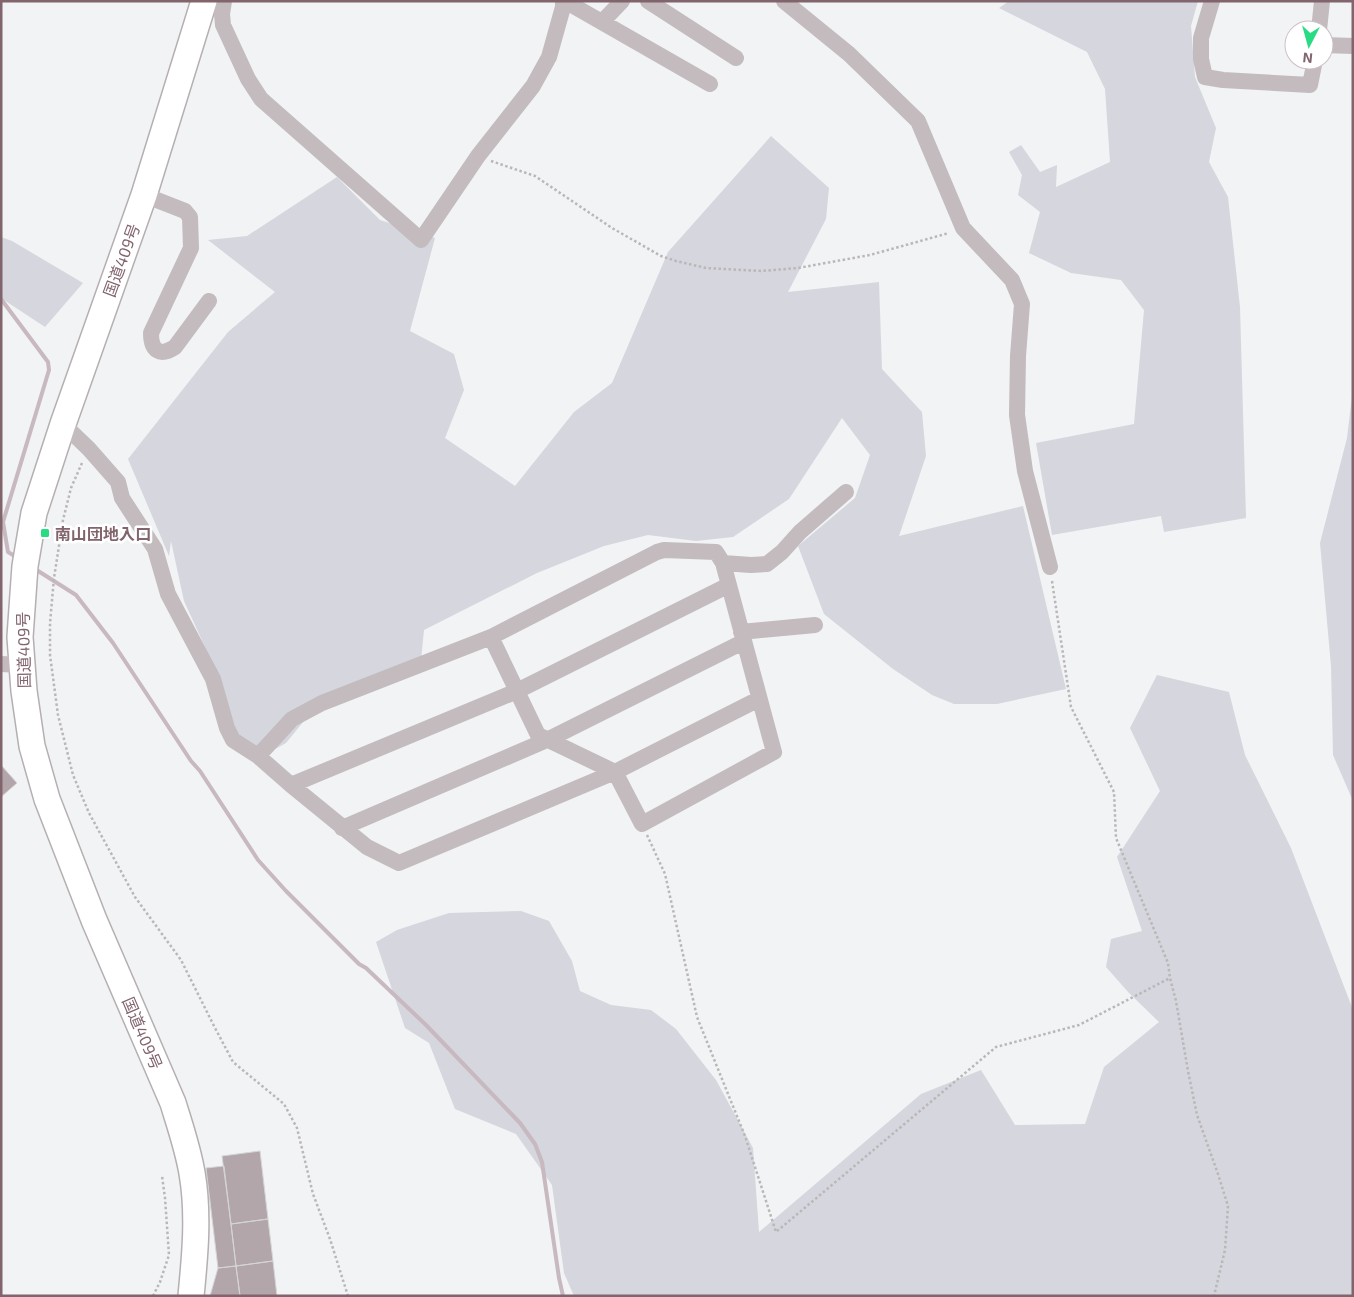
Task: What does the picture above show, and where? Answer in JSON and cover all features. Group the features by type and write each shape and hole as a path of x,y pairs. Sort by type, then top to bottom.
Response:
{"highway":[{"name":"国道409号","path":"191,1296 196,1250 195,1212 192,1174 182,1132 173,1103 94,920 47,799 32,746 24,691 11,664 20,637 25,566 34,513 63,424 144,195 204,1"}],"street":[{"path":"224,1 223,25 248,79 261,99 421,240 478,156 533,86 549,56 564,1 710,84"},
{"path":"602,22 622,1"},
{"path":"648,1 736,58"},
{"path":"784,1 849,54 918,121 963,228 1012,280 1022,304 1018,356 1017,415 1025,471 1050,567"},
{"path":"1212,1 1200,38 1201,59 1206,77 1223,80 1310,85 1312,70"},
{"path":"1320,20 1322,1"},
{"path":"1334,45 1353,46"},
{"path":"144,195 185,211 190,218 191,248 151,333 151,341 154,348 160,352 167,352 175,347 209,301"},
{"path":"63,424 89,449 118,482 122,498 156,549 168,594 213,679 227,728 233,740 258,756 367,847 399,863 615,772 759,699"},
{"path":"723,563 767,564 846,492"},
{"path":"258,756 292,719 322,703 491,637 664,550 716,552 723,563 774,752 642,824 615,772 538,735 491,637"},
{"path":"291,785 517,691 729,585"},
{"path":"342,828 547,740 742,637 815,625"}],"path":[{"path":"478,156 535,176 612,228 661,256 706,268 761,271 798,268 870,255 963,228"},
{"path":"89,449 72,488 63,520 54,578 50,623 50,655 58,715 73,776 89,813 135,897 181,960 233,1062 284,1104 297,1128 313,1194 348,1296"},
{"path":"1050,567 1071,707 1114,792 1116,838 1168,963 1197,1115 1228,1206 1225,1250 1214,1296"},
{"path":"642,824 666,874 697,1017 745,1136 776,1232 996,1048 1079,1025 1170,978"},
{"path":"153,1296 169,1255 162,1176"}],"shaded area":[{"path":"1009,1 1198,1 1191,26 1195,77 1216,128 1209,162 1228,197 1240,307 1246,518 1164,532 1161,516 1052,535 1036,443 1134,424 1144,310 1121,280 1071,273 1029,253 1040,212 1018,195 1022,175 1009,152 1021,145 1040,172 1057,165 1056,187 1110,162 1105,89 1087,52 999,8"},
{"path":"771,136 829,188 826,219 788,292 879,282 882,369 922,412 926,456 899,536 1023,506 1066,689 997,704 954,704 932,695 893,669 824,614 798,546 855,498 870,455 842,418 789,499 733,537 696,541 648,535 604,546 537,573 424,630 420,670 312,711 286,743 259,758 240,742 216,671 184,601 171,541 169,556 128,459 228,332 275,292 208,240 247,236 337,177 380,220 435,238 410,331 454,354 464,390 445,438 515,486 574,412 612,383 668,252"},
{"path":"1,237 12,241 83,283 45,327 1,298"},
{"path":"1353,388 1353,801 1333,755 1331,666 1320,543 1347,438"},
{"path":"1157,675 1229,692 1245,755 1291,848 1353,1010 1353,1296 574,1296 564,1273 552,1185 516,1134 455,1109 429,1043 405,1028 376,942 397,930 449,913 521,911 549,921 572,961 580,991 611,1005 651,1010 676,1029 716,1080 753,1148 759,1232 921,1094 981,1070 1015,1125 1085,1124 1104,1067 1159,1022 1106,967 1111,939 1142,931 1117,857 1160,791 1130,728"}],"building":[{"path":"1,765 17,783 1,797"},
{"path":"260,1151 268,1219 231,1224 222,1156"},
{"path":"224,1166 236,1266 218,1268 206,1168"},
{"path":"268,1219 273,1261 236,1266 231,1224"},
{"path":"273,1261 277,1296 240,1296 236,1266"},
{"path":"236,1266 240,1296 210,1296 218,1268"}],"waterway":[{"path":"1,299 48,362 49,370 3,522 8,552 18,558"},
{"path":"35,569 76,595 113,643 258,860 286,891 359,964 366,968 426,1025 520,1123 535,1144 542,1162 563,1296"}],"place":[{"name":"南山団地入口","path":"45,533"}]}
